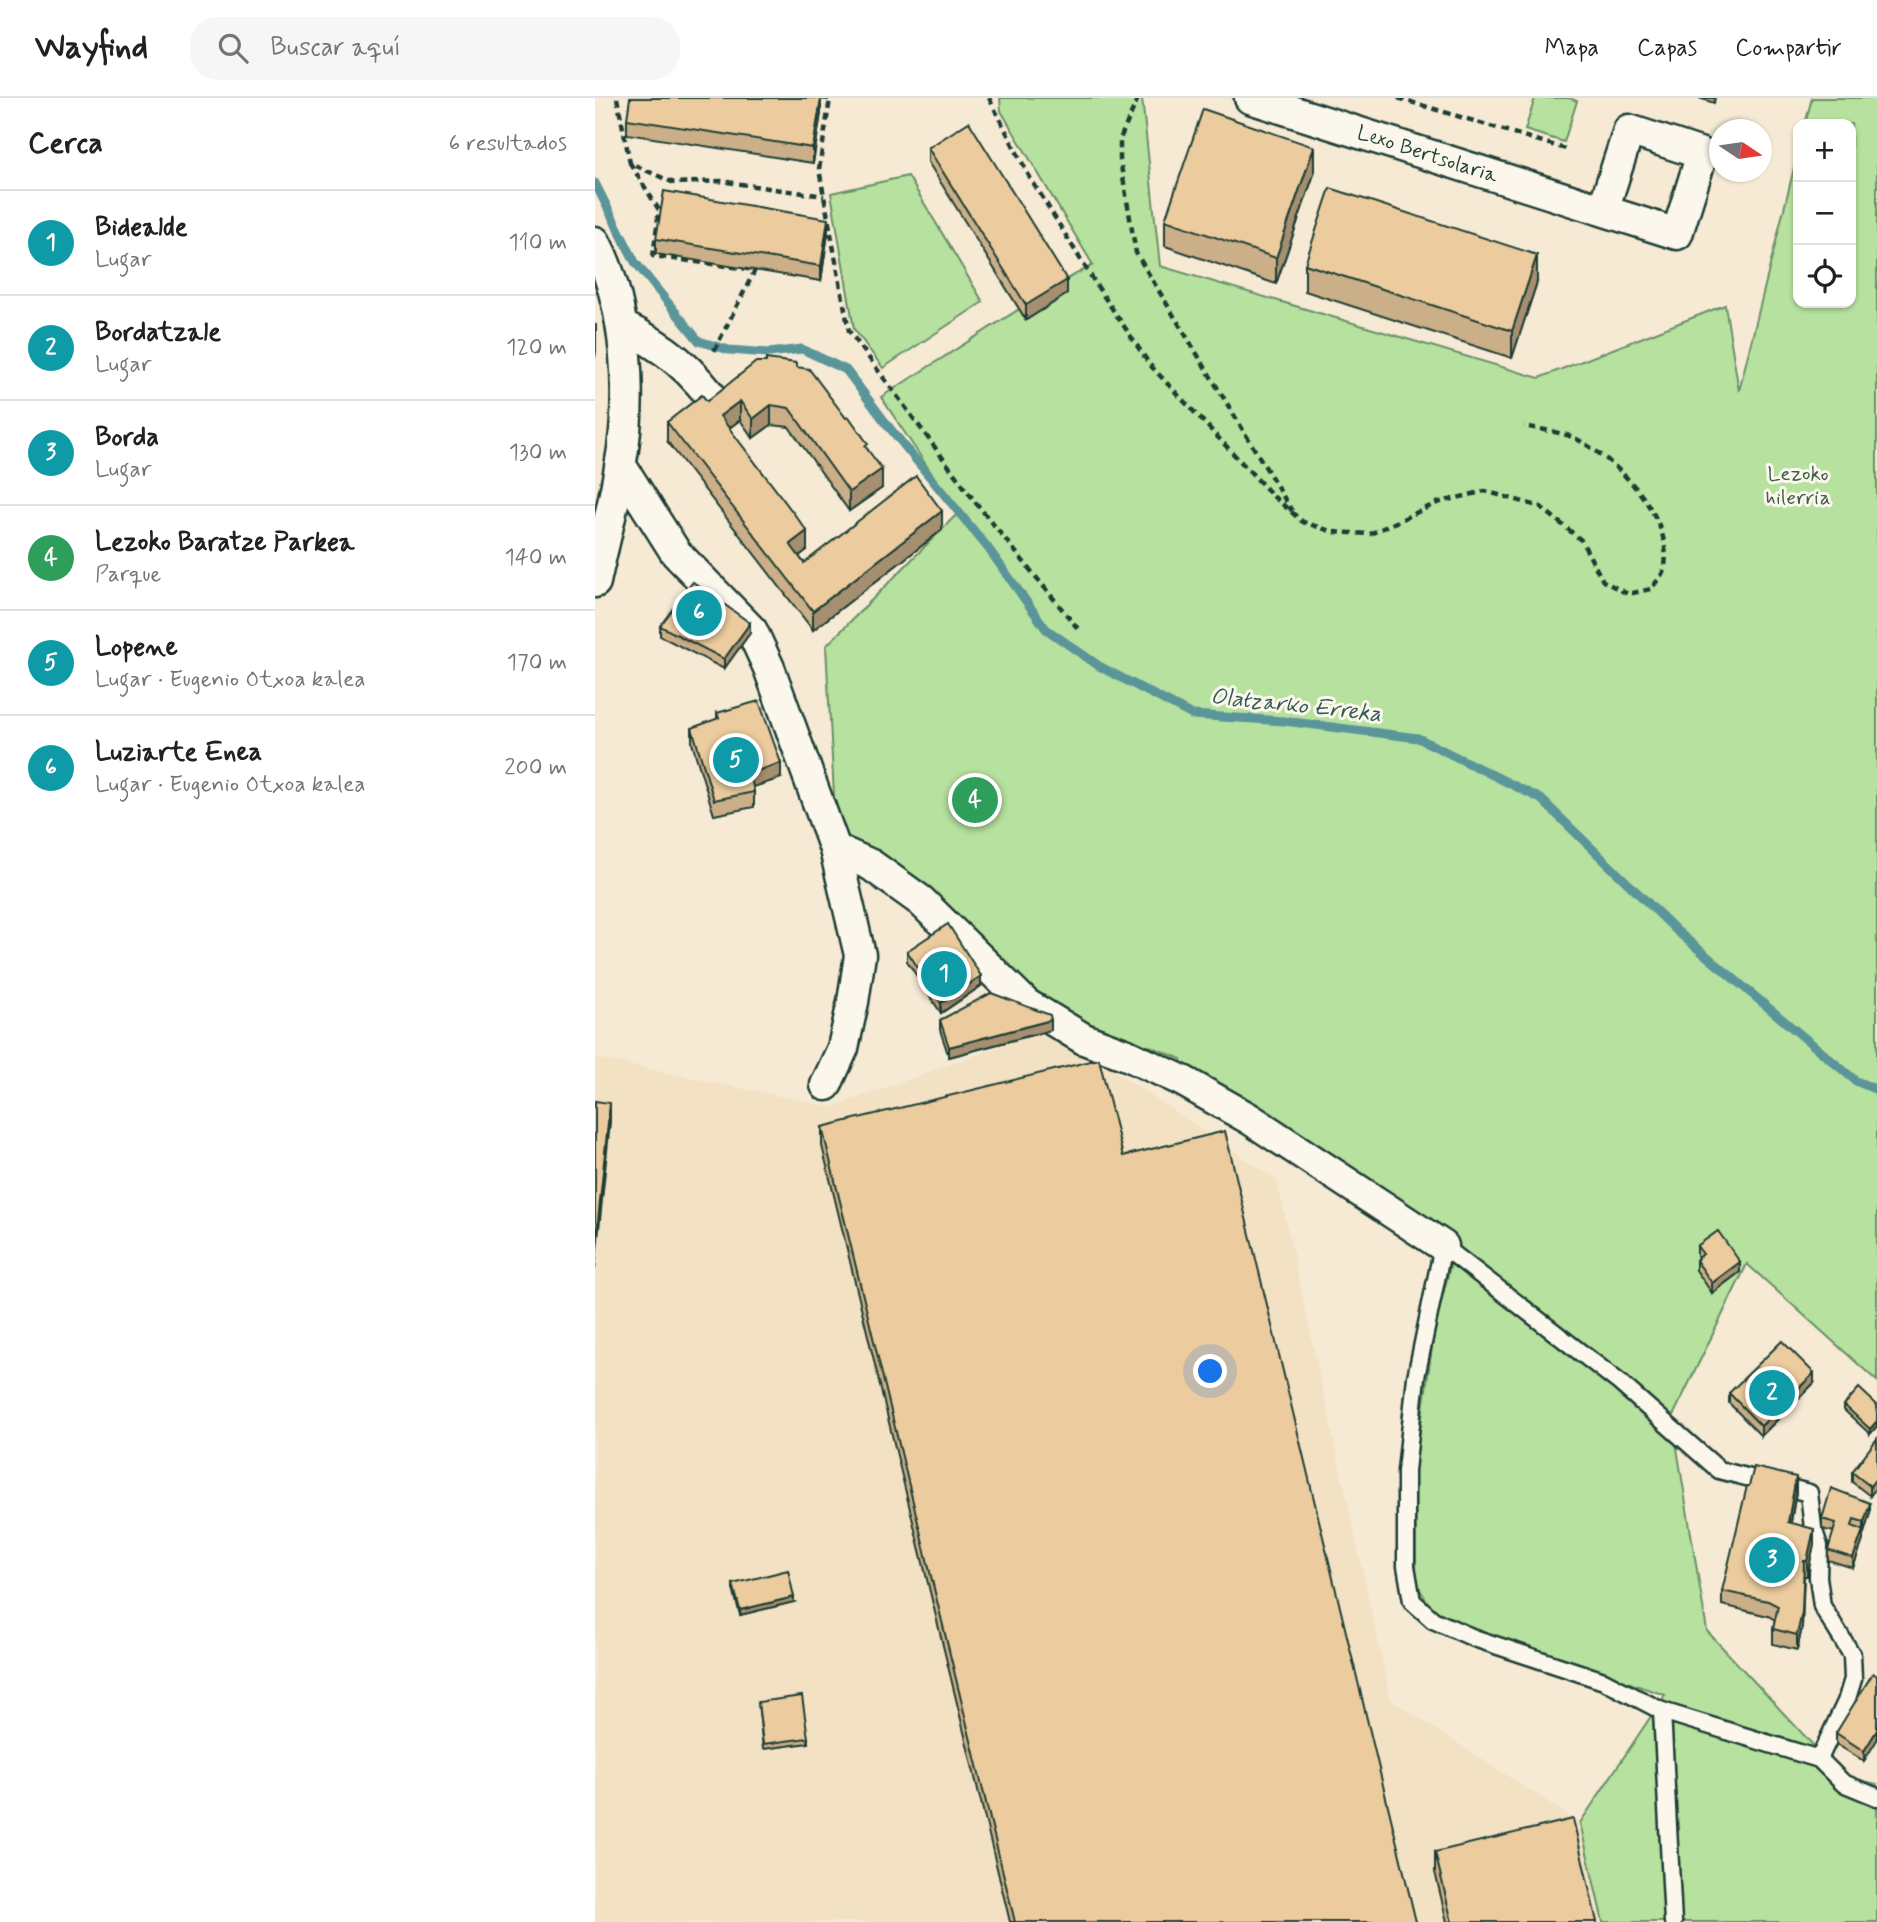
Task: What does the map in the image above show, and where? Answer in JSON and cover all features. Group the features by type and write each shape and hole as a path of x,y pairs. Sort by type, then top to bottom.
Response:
{"street":[{"name":"Lexo Bertsolaria","path":"1250,98 1603,210"},
{"path":"595,242 611,284 622,326 626,386 621,466 595,582"},
{"path":"622,326 671,354 701,380 721,410"},
{"path":"621,466 676,553 752,631 769,668 835,849 860,955 843,1048 826,1085"},
{"path":"835,849 871,865 921,901 1026,1004 1084,1039 1127,1055 1250,1119 1443,1246"}],"lane":[{"path":"1819,1759 1846,1702 1853,1679 1852,1655 1822,1606 1818,1577 1819,1546 1813,1528 1809,1493 1719,1470 1620,1383 1443,1246 1416,1377 1406,1471 1406,1566 1412,1601 1433,1620 1604,1681 1662,1711 1819,1759 1843,1783 1877,1797"},
{"path":"1662,1711 1673,1922"}],"path":[{"path":"618,98 630,163 659,210 653,256 755,270 711,357 702,361"},
{"path":"822,98 830,99 819,169 849,331 976,503 1079,630"},
{"path":"989,98 1028,174 1097,286 1150,365 1274,497 1303,522 1333,532 1370,534 1437,503 1485,491 1541,507 1581,540 1603,581 1628,594 1651,589 1666,569 1665,537 1647,502 1618,469 1580,440 1524,426"},
{"path":"1138,98 1120,139 1120,160 1136,253 1294,514"},
{"path":"1398,98 1569,150"},
{"path":"630,163 674,183 720,181 824,196"}],"shaded area":[{"path":"1050,1028 1277,1180 1391,1700 1580,1823 1603,1922 595,1922 595,1058 832,1107"}],"green space":[{"name":"Lezoko hilerria","path":"1000,98 1142,98 1160,266 1539,378 1725,305 1739,391 1793,172 1793,308 1856,308 1856,119 1806,119 1812,98 1877,98 1877,1381 1747,1264 1672,1418 1707,1631 1842,1776 1877,1784 1877,1922 1603,1922 1580,1823 1665,1695 1471,1629 1431,1608 1416,1583 1415,1466 1435,1326 1455,1247 1185,1075 1181,1059 1150,1046 1134,1051 1081,1034 836,833 826,646 958,513 881,397 1093,265 1001,111"},
{"path":"1535,98 1569,98 1577,101 1564,142 1525,130"},
{"path":"908,176 983,302 883,368 854,329 831,193"}],"building":[{"path":"630,98 821,99 813,148 627,119"},
{"path":"1203,109 1314,147 1276,258 1165,220"},
{"path":"969,122 1067,280 1026,305 928,148"},
{"path":"1330,188 1537,255 1512,331 1305,264"},
{"path":"664,191 828,219 821,266 656,239"},
{"path":"766,359 796,363 796,367 809,369 846,418 849,417 882,469 849,492 789,408 771,405 753,419 740,401 720,416 807,531 790,544 804,563 916,476 942,511 813,611 667,422 702,395 707,401 756,362 766,362"},
{"path":"693,582 750,623 724,659 660,626"},
{"path":"759,701 781,763 750,773 754,792 714,800 692,728 719,718 717,713"},
{"path":"948,924 981,976 941,1003 907,951"},
{"path":"991,993 1050,1015 1051,1020 949,1047 940,1020"},
{"path":"1099,1059 1123,1156 1225,1131 1416,1922 1015,1922 822,1127"},
{"path":"595,1101 610,1103 595,1250"},
{"path":"1718,1231 1740,1262 1712,1283 1696,1260 1703,1254 1697,1246"},
{"path":"1782,1341 1814,1373 1761,1426 1729,1393"},
{"path":"1859,1388 1877,1405 1877,1421 1870,1429 1844,1405"},
{"path":"1877,1439 1877,1477 1870,1486 1852,1472"},
{"path":"1754,1467 1796,1477 1788,1522 1814,1529 1807,1561 1804,1561 1802,1612 1797,1635 1773,1629 1778,1606 1768,1601 1722,1591"},
{"path":"1831,1488 1870,1503 1864,1522 1854,1519 1852,1526 1863,1530 1853,1558 1828,1550 1836,1523 1822,1519"},
{"path":"788,1570 794,1597 740,1610 733,1584"},
{"path":"1873,1673 1877,1676 1877,1730 1864,1751 1836,1733"},
{"path":"802,1696 808,1738 763,1744 758,1702"},
{"path":"1573,1819 1597,1922 1452,1922 1435,1852"}],"waterway":[{"name":"Olatzarko Erreka","path":"595,183 635,262 699,341 729,350 769,353 802,349 846,370 988,548 1046,629 1099,666 1192,715 1284,721 1418,738 1541,799 1678,932 1856,1081 1877,1090"}],"place":[{"name":"Luziarte Enea","path":"699,613"},
{"name":"Lopene","path":"736,760"},
{"name":"Lezoko Baratze Parkea","path":"975,800"},
{"name":"Bidealde","path":"944,974"},
{"name":"Bordatzale","path":"1772,1393"},
{"name":"Borda","path":"1772,1560"}]}
